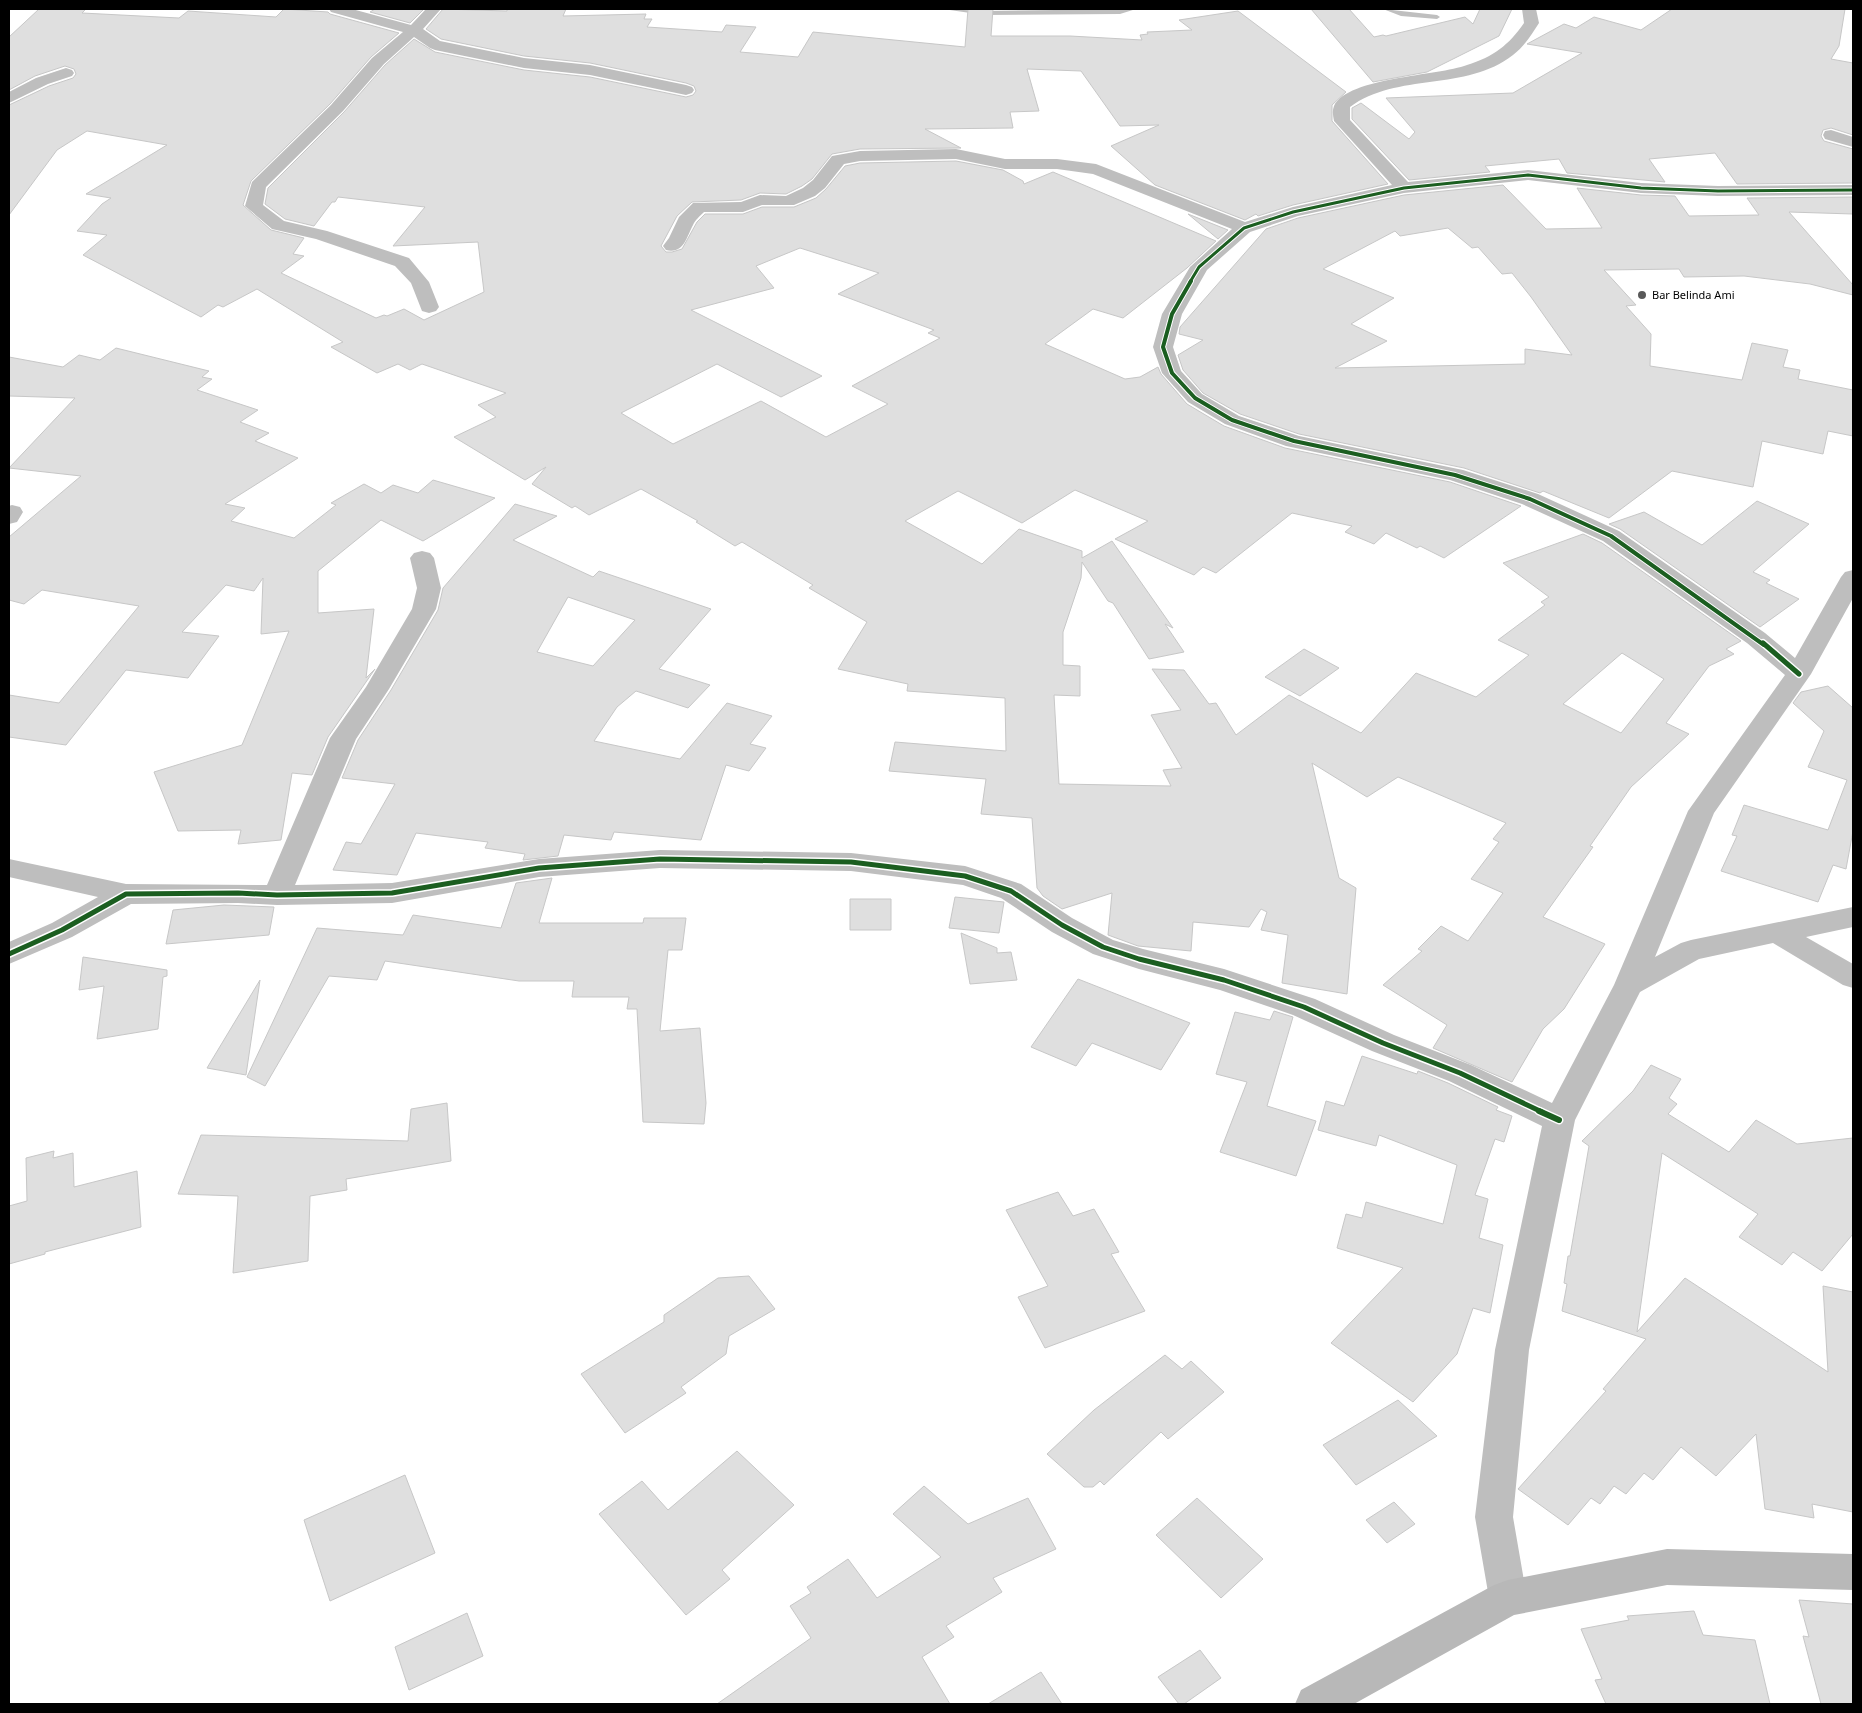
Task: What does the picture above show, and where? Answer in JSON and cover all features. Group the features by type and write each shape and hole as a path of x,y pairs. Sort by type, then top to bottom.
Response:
{"street":[{"path":"336,9 414,30 435,44 524,63 590,70 686,90"},
{"path":"429,307 420,282 402,262 320,235 278,225 254,206 258,186 337,108 378,61 414,30 434,9"},
{"path":"1404,188 1342,120 1341,113 1344,104 1355,96 1379,88 1461,72 1499,58 1520,41 1532,23 1529,9"},
{"path":"9,98 42,81 66,73"},
{"path":"1831,135 1853,142"},
{"path":"672,246 678,240 685,221 699,207 743,207 760,200 788,201 809,192 819,184 838,160 868,156 956,154 1005,164 1057,164 1096,169 1244,228"},
{"path":"1799,674 1756,638 1611,536 1530,499 1455,475 1294,441 1232,420 1195,398 1172,373 1163,347 1172,314 1199,267 1244,228 1293,212 1404,188 1528,176 1584,180 1641,188 1853,190"},
{"path":"277,895 342,738 377,689 424,608 429,588 422,558"},
{"path":"1508,1598 1494,1517 1512,1350 1559,1120 1629,984 1700,811 1799,674 1853,577"},
{"path":"9,868 126,894 238,893 277,895 392,893 539,868 660,859 851,862 965,876 1011,891 1062,925 1103,947 1139,959 1224,980 1304,1007 1383,1043 1460,1072 1559,1120"},
{"path":"9,954 62,930 126,894"},
{"path":"1629,984 1691,950 1853,917"},
{"path":"1776,932 1853,977"},
{"path":"1315,1704 1508,1598 1667,1567 1853,1572"}],"building":[{"path":"39,9 86,9 82,13 179,18 188,11 276,17 284,9 328,12 399,33 371,57 330,104 251,181 243,205 271,230 304,238 293,254 304,256 281,273 376,318 404,309 424,320 484,292 478,242 393,246 425,207 338,197 314,226 285,219 265,204 268,188 344,112 385,65 414,39 435,52 524,70 590,77 686,97 693,95 696,91 694,86 686,83 590,63 524,56 441,39 426,29 443,9 507,11 507,9 566,9 563,16 646,14 644,19 652,19 647,27 722,32 726,25 756,27 740,52 798,57 813,32 965,47 968,9 993,9 991,36 1070,36 1142,40 1140,35 1148,34 1147,32 1192,30 1179,20 1238,11 1346,92 1332,105 1332,121 1388,184 1293,205 1258,216 1256,214 1245,220 1155,185 1111,146 1159,125 1120,126 1081,71 1027,69 1039,111 1010,112 1013,128 925,129 961,148 860,149 832,154 812,179 786,194 760,193 741,200 692,202 677,216 661,246 666,252 682,249 697,222 705,214 743,214 762,207 794,207 816,198 845,166 860,163 956,161 1003,170 1023,181 1024,184 1053,172 1216,241 1187,268 1123,318 1093,309 1045,344 1125,379 1140,377 1158,367 1161,374 1187,404 1224,426 1285,448 1450,482 1521,506 1444,558 1420,546 1417,548 1386,533 1374,544 1345,532 1352,526 1292,513 1216,573 1203,567 1194,575 1115,539 1148,521 1075,490 1022,523 958,491 905,521 982,564 1019,529 1082,551 1082,558 1112,541 1173,628 1165,624 1184,652 1149,659 1113,603 1108,601 1082,562 1081,578 1063,632 1063,665 1080,666 1080,696 1054,695 1059,784 1171,786 1163,770 1182,768 1151,715 1181,710 1152,669 1184,670 1209,704 1216,703 1236,735 1289,695 1361,733 1416,673 1476,697 1529,655 1498,640 1545,605 1541,602 1549,597 1503,563 1583,534 1602,543 1741,641 1726,649 1734,654 1709,666 1666,723 1689,734 1631,787 1590,846 1593,847 1543,917 1605,944 1564,1009 1543,1029 1512,1082 1433,1048 1447,1025 1383,985 1422,951 1418,949 1441,926 1468,941 1503,893 1471,879 1499,842 1493,839 1506,823 1398,777 1367,797 1312,763 1339,878 1356,888 1347,994 1282,983 1288,935 1261,930 1267,912 1261,909 1249,927 1193,922 1191,951 1138,946 1108,935 1112,893 1062,909 1043,896 1037,888 1032,818 981,814 986,779 889,771 895,742 1006,751 1005,698 907,691 908,684 838,669 867,622 809,588 813,585 742,542 735,546 696,522 698,521 641,489 589,515 575,506 572,508 532,484 546,467 525,480 454,437 496,417 478,405 506,393 422,364 410,370 398,364 377,373 331,347 343,342 257,289 223,307 218,305 201,317 83,255 107,235 77,231 102,204 111,198 86,194 167,145 87,131 57,150 9,215 9,105 49,86 73,78 76,74 74,69 65,66 35,76 9,90 9,37","holes":["800,248 879,273 838,294 934,330 928,333 940,338 852,386 888,404 826,437 761,401 673,444 621,413 717,364 781,397 822,376 691,310 774,288 756,266","1622,653 1664,679 1621,733 1563,704"]},
{"path":"375,9 424,9 410,23 370,12"},
{"path":"1311,9 1349,9 1374,37 1386,36 1465,17 1473,24 1480,9 1512,9 1499,36 1427,72 1373,82"},
{"path":"1672,9 1845,9 1839,46 1831,59 1853,63 1853,135 1831,128 1823,130 1821,136 1824,141 1853,149 1853,183 1737,184 1715,153 1649,159 1665,182 1567,173 1559,159 1485,166 1490,172 1409,180 1352,119 1352,108 1361,103 1409,139 1415,132 1386,98 1513,93 1582,53 1527,44 1564,24 1576,28 1594,17 1641,30"},
{"path":"1503,185 1546,229 1602,228 1577,188 1641,195 1675,196 1689,216 1759,215 1747,198 1853,197 1853,214 1789,212 1853,285 1853,295 1810,284 1744,276 1684,277 1679,269 1604,270 1636,305 1626,306 1651,334 1650,366 1742,380 1752,343 1788,350 1783,367 1800,370 1798,379 1853,390 1853,436 1828,431 1823,454 1762,441 1753,487 1672,471 1609,518 1543,491 1540,493 1464,468 1299,434 1240,414 1203,393 1183,370 1178,355 1203,340 1179,334 1180,327 1266,229 1298,218 1404,195","holes":["1448,228 1472,248 1478,247 1502,274 1512,273 1572,355 1525,349 1525,364 1335,368 1387,341 1351,324 1394,298 1323,269 1395,231 1400,236"]},
{"path":"1188,214 1228,230 1218,239"},
{"path":"116,348 209,371 202,377 212,379 197,390 258,410 240,422 269,433 255,441 298,458 225,504 245,508 231,521 294,538 336,505 331,503 364,484 381,493 393,485 418,493 433,480 495,498 423,541 381,520 318,571 318,613 374,609 366,678 375,669 328,737 312,775 292,773 281,840 238,844 241,830 178,831 154,772 242,745 289,631 261,634 263,578 254,591 226,585 182,632 219,636 188,678 126,670 66,745 9,737 9,695 59,703 139,606 42,590 24,604 9,600 9,537 81,476 9,468 75,398 9,396 9,357 63,367 79,355 100,360"},
{"path":"1757,501 1809,524 1753,572 1770,580 1766,583 1799,599 1760,627 1620,529 1609,524 1644,512 1702,545"},
{"path":"515,504 557,516 513,540 593,577 599,571 711,609 659,669 710,685 688,708 636,691 617,707 594,741 680,759 727,703 772,716 750,744 766,748 749,771 726,765 701,840 614,832 611,840 564,835 558,856 523,860 525,854 485,848 488,842 416,833 397,875 333,870 346,842 361,844 395,784 342,778 358,740 391,690 438,610 443,588","holes":["568,597 635,620 593,666 537,652"]},
{"path":"1304,649 1339,668 1300,696 1265,677"},
{"path":"1828,686 1853,708 1853,831 1846,869 1833,865 1818,902 1721,871 1737,836 1732,835 1744,805 1828,830 1847,780 1808,767 1824,731 1793,703 1801,692"},
{"path":"552,878 539,923 643,923 644,918 686,918 682,950 668,950 660,1031 700,1028 706,1103 704,1124 643,1122 637,1009 627,1009 629,997 572,997 574,981 519,981 385,961 377,980 329,976 265,1086 247,1077 317,928 403,935 413,915 501,928 516,883"},
{"path":"955,897 1004,902 999,933 949,928"},
{"path":"850,899 891,899 891,930 850,930"},
{"path":"224,905 274,907 269,935 166,944 173,910"},
{"path":"961,933 997,948 997,953 1011,952 1017,980 970,984"},
{"path":"83,957 167,970 167,976 163,977 158,1029 97,1039 104,986 79,990"},
{"path":"1078,979 1190,1023 1161,1070 1092,1043 1076,1066 1031,1047"},
{"path":"260,980 246,1075 207,1068"},
{"path":"1274,1011 1293,1017 1267,1106 1316,1121 1296,1176 1220,1152 1247,1082 1216,1074 1235,1012 1270,1020"},
{"path":"1362,1056 1417,1074 1418,1071 1448,1083 1498,1107 1496,1110 1512,1116 1504,1142 1495,1139 1475,1195 1488,1199 1479,1238 1503,1245 1490,1313 1473,1308 1457,1354 1413,1402 1331,1343 1403,1268 1337,1248 1346,1214 1362,1218 1366,1202 1443,1224 1457,1165 1379,1135 1376,1146 1318,1130 1326,1101 1344,1106"},
{"path":"1651,1065 1681,1079 1669,1098 1677,1104 1668,1114 1729,1152 1756,1120 1797,1144 1853,1138 1853,1234 1822,1271 1793,1252 1782,1265 1739,1237 1758,1214 1662,1153 1637,1332 1685,1278 1828,1372 1823,1286 1853,1292 1853,1512 1812,1504 1814,1518 1765,1509 1756,1434 1716,1476 1681,1447 1653,1480 1644,1473 1626,1494 1614,1486 1600,1504 1591,1498 1568,1525 1518,1489 1606,1391 1603,1389 1646,1339 1562,1311 1567,1284 1564,1283 1568,1256 1570,1256 1589,1146 1582,1141 1633,1091"},
{"path":"447,1103 451,1161 346,1179 347,1190 310,1196 308,1261 233,1273 238,1196 178,1194 201,1135 408,1141 411,1109"},
{"path":"54,1151 53,1158 73,1153 74,1187 137,1171 141,1227 45,1252 45,1254 9,1264 9,1206 27,1201 26,1158"},
{"path":"1058,1192 1073,1216 1094,1209 1119,1252 1111,1254 1145,1311 1045,1348 1018,1297 1048,1286 1006,1210"},
{"path":"749,1276 775,1309 729,1336 726,1354 681,1387 686,1393 625,1433 581,1374 664,1322 664,1315 718,1278"},
{"path":"1165,1355 1182,1369 1191,1361 1224,1392 1168,1439 1161,1432 1104,1485 1100,1481 1093,1487 1084,1487 1047,1454 1094,1410"},
{"path":"1398,1400 1437,1436 1356,1485 1323,1445"},
{"path":"737,1451 794,1505 722,1570 730,1579 686,1615 599,1514 642,1481 668,1510"},
{"path":"405,1475 435,1553 330,1601 304,1520"},
{"path":"924,1486 968,1524 1028,1498 1056,1549 993,1578 1002,1592 946,1626 954,1637 922,1657 950,1704 717,1704 811,1638 790,1606 811,1593 807,1587 848,1559 877,1598 941,1557 893,1514"},
{"path":"1197,1498 1263,1559 1221,1598 1156,1535"},
{"path":"1394,1502 1415,1524 1387,1543 1366,1520"},
{"path":"1799,1600 1853,1604 1853,1704 1821,1704 1803,1636 1809,1637"},
{"path":"1694,1611 1703,1635 1755,1640 1770,1704 1606,1704 1595,1680 1602,1679 1581,1629 1629,1620 1627,1616"},
{"path":"467,1613 483,1656 409,1690 395,1647"},
{"path":"1200,1650 1221,1678 1184,1704 1179,1704 1158,1677"},
{"path":"1041,1672 1062,1704 988,1704"}],"waterway":[{"path":"946,9 984,13 1120,12 1133,9"},
{"path":"1386,9 1401,14 1437,17"}],"cycle path":[{"path":"1799,674 1756,638 1611,536 1530,499 1455,475 1294,441 1232,420 1195,398 1172,373 1163,347 1172,314 1199,267 1244,228 1293,212 1404,188 1528,175 1641,188 1718,191 1853,190"},
{"path":"9,954 62,930 126,894 238,893 277,895 392,893 539,868 660,859 851,862 965,876 1011,891 1062,925 1103,947 1139,959 1224,980 1304,1007 1383,1043 1460,1073 1559,1120"}],"place":[{"name":"Bar Belinda Ami","path":"1642,295"}]}
